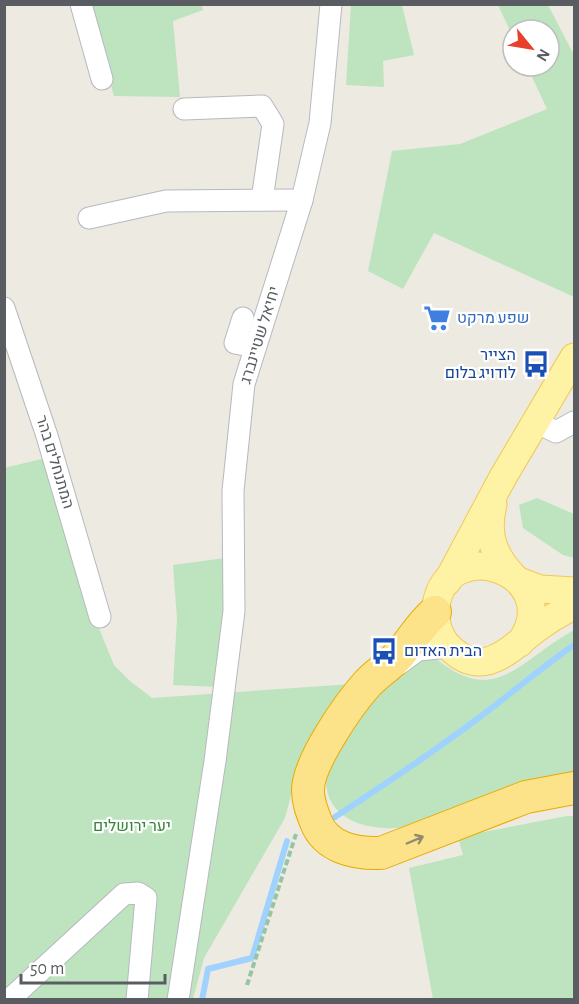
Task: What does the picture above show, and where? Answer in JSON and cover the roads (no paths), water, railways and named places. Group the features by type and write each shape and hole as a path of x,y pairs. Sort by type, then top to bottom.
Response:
{"highway":[{"path":"435,612 418,628 395,660 368,683 340,719 323,747 308,789 320,832 337,845 359,854 381,853 526,797 574,788"}],"main road":[{"path":"574,357 503,477 439,595 435,612 438,629 449,647 468,658 482,661 503,656 550,619 574,606"},
{"path":"503,477 493,506 490,533 498,558 526,594 530,608 530,623 520,643"},
{"path":"446,583 464,569 493,566 540,589 574,591"}],"street":[{"path":"81,4 102,79"},
{"name":"יחיאל שטיינברג","path":"178,999 214,773 234,611 233,491 244,384 302,200 320,123 331,4"},
{"path":"184,109 262,106 273,124 262,200"},
{"path":"89,218 166,201 302,200"},
{"name":"המתנחלים בהר","path":"4,308 14,368 80,544 100,617"},
{"path":"243,318 235,343 255,346"},
{"path":"536,422 556,432 574,422"},
{"path":"359,854 357,845 341,836 324,817 317,791 324,761 360,702 382,677 418,650 449,647"},
{"path":"9,999 124,894 138,893 146,898 147,915 136,999"}],"waterway":[{"path":"335,817 447,741 574,645"},
{"path":"202,1000 208,969 252,958 287,841"}],"place":[{"name":"שפע מרקט","path":"437,318"},
{"name":"הצייר לודויג בלום","path":"536,364"},
{"name":"הבית האדום","path":"384,651"}],"park label":[{"name":"יער ירושלים","path":"132,826"}]}
